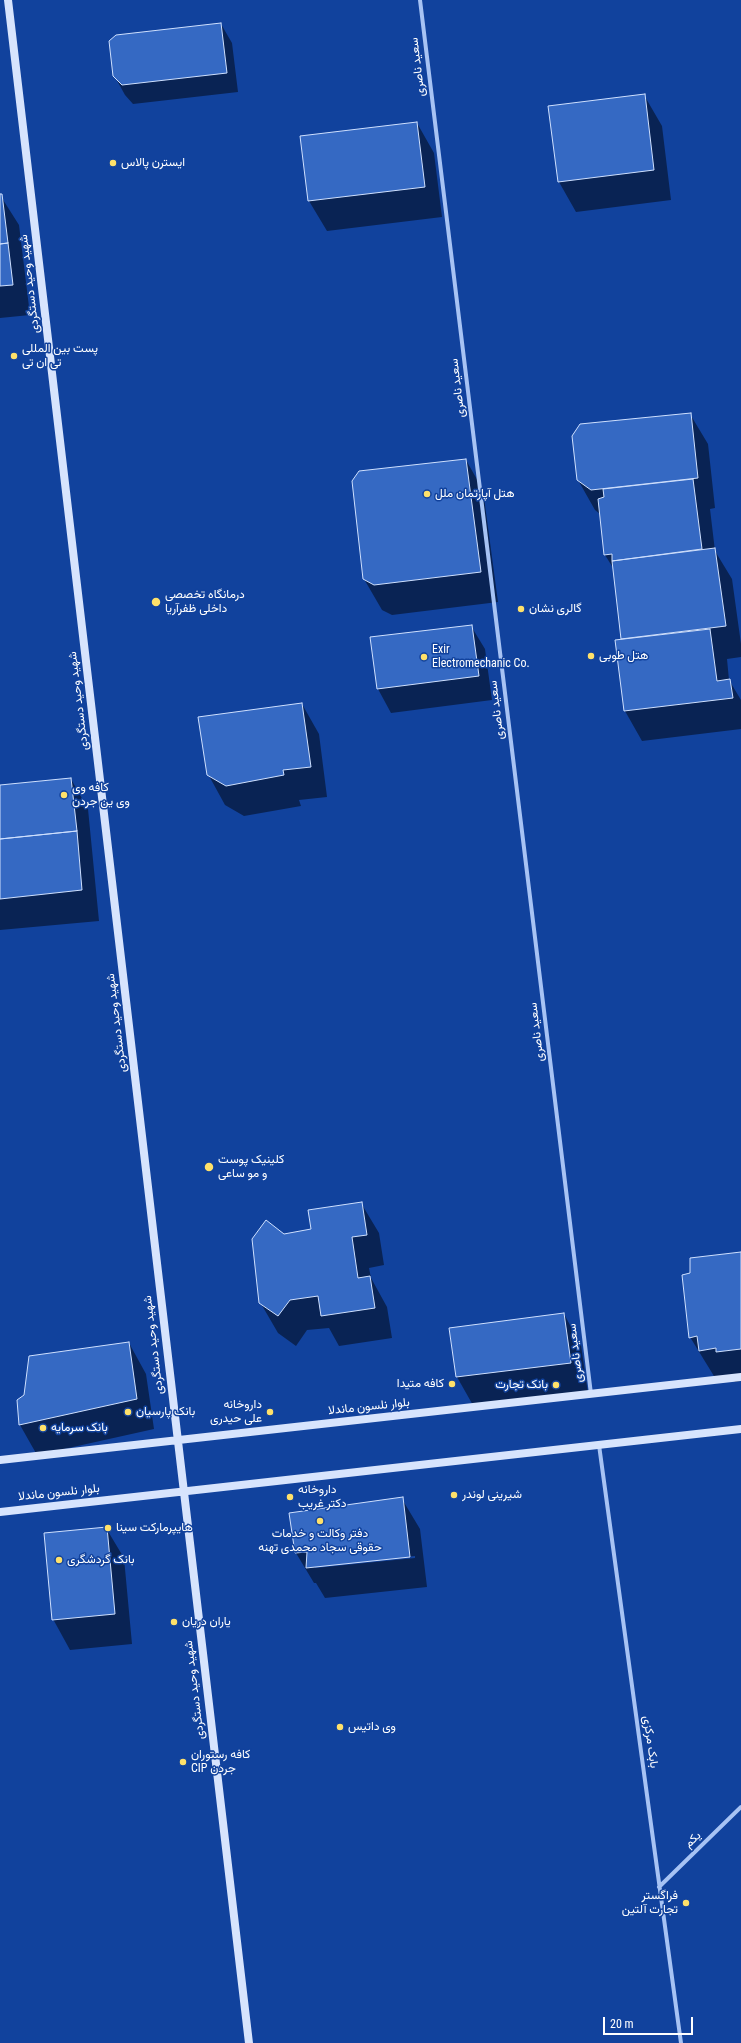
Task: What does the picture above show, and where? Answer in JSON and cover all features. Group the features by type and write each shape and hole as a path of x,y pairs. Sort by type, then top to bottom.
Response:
{"main road":[{"name":"شهید وحید دستگردی","path":"8,0 249,2043"},
{"name":"بلوار نلسون ماندلا","path":"0,1460 741,1377"},
{"name":"بلوار نلسون ماندلا","path":"0,1512 741,1429"}],"street":[{"name":"سعید ناصری","path":"420,0 591,1394"},
{"name":"بابک مرکزی","path":"599,1444 680,2043"},
{"name":"یکم","path":"659,1887 741,1808"}],"building":[{"path":"221,23 227,73 122,85 113,76 109,41 116,35"},
{"path":"645,94 654,170 558,182 548,106"},
{"path":"417,122 425,187 308,201 300,136"},
{"path":"0,194 2,194 8,243 0,244"},
{"path":"8,243 13,285 0,286 0,244"},
{"path":"691,413 698,478 591,490 577,480 572,436 580,424"},
{"path":"466,459 481,572 374,585 363,579 352,481 359,471"},
{"path":"693,479 702,549 612,561 612,554 604,555 598,499 604,497 603,489"},
{"path":"715,548 726,626 621,639 612,561"},
{"name":"Exir Electromechanic Co.","path":"472,625 479,676 377,689 370,637"},
{"path":"710,629 717,681 730,679 733,698 624,711 615,640"},
{"path":"302,703 311,767 283,770 284,775 226,786 207,775 198,717"},
{"path":"71,778 77,831 0,839 0,785"},
{"path":"77,831 82,890 0,899 0,839"},
{"path":"362,1202 367,1235 352,1237 358,1278 370,1276 375,1308 321,1316 318,1296 290,1300 278,1316 259,1303 252,1239 266,1220 284,1234 311,1229 308,1210"},
{"path":"741,1252 741,1349 716,1352 716,1348 699,1351 697,1336 689,1338 682,1275 690,1273 690,1258"},
{"path":"564,1313 571,1363 456,1377 449,1328"},
{"path":"129,1342 137,1399 19,1425 17,1400 24,1395 29,1356"},
{"path":"403,1497 410,1557 306,1568 307,1552 295,1553 289,1513"},
{"path":"107,1527 115,1614 52,1620 44,1533"}],"place":[{"name":"ایسترن پالاس","path":"113,163"},
{"name":"پست بین المللی تی ان تی","path":"14,356"},
{"name":"هتل آپارتمان ملل","path":"427,494"},
{"name":"درمانگاه تخصصی داخلی ظفرآریا","path":"156,602"},
{"name":"گالری نشان","path":"521,609"},
{"name":"هتل طوبی","path":"591,656"},
{"name":"Exir Electromechanic Co.","path":"424,657"},
{"name":"کافه وی وی ین جردن","path":"64,795"},
{"name":"کلینیک پوست و مو ساعی","path":"209,1167"},
{"name":"کافه متیدا","path":"452,1384"},
{"name":"بانک تجارت","path":"556,1385"},
{"name":"بانک پارسیان","path":"128,1412"},
{"name":"داروخانه علی حیدری","path":"270,1412"},
{"name":"بانک سرمایه","path":"43,1428"},
{"name":"شیرینی لوندر","path":"454,1495"},
{"name":"داروخانه دکتر غریب","path":"290,1497"},
{"name":"دفتر وکالت و خدمات حقوقی سجاد محمدی تهنه","path":"320,1521"},
{"name":"هایپرمارکت سینا","path":"108,1528"},
{"name":"بانک گردشگری","path":"59,1560"},
{"name":"یاران دریان","path":"174,1622"},
{"name":"وی داتیس","path":"340,1727"},
{"name":"كافه رستوران CIP جردن","path":"183,1762"},
{"name":"فراگستر تجارت آلتین","path":"686,1903"}]}
